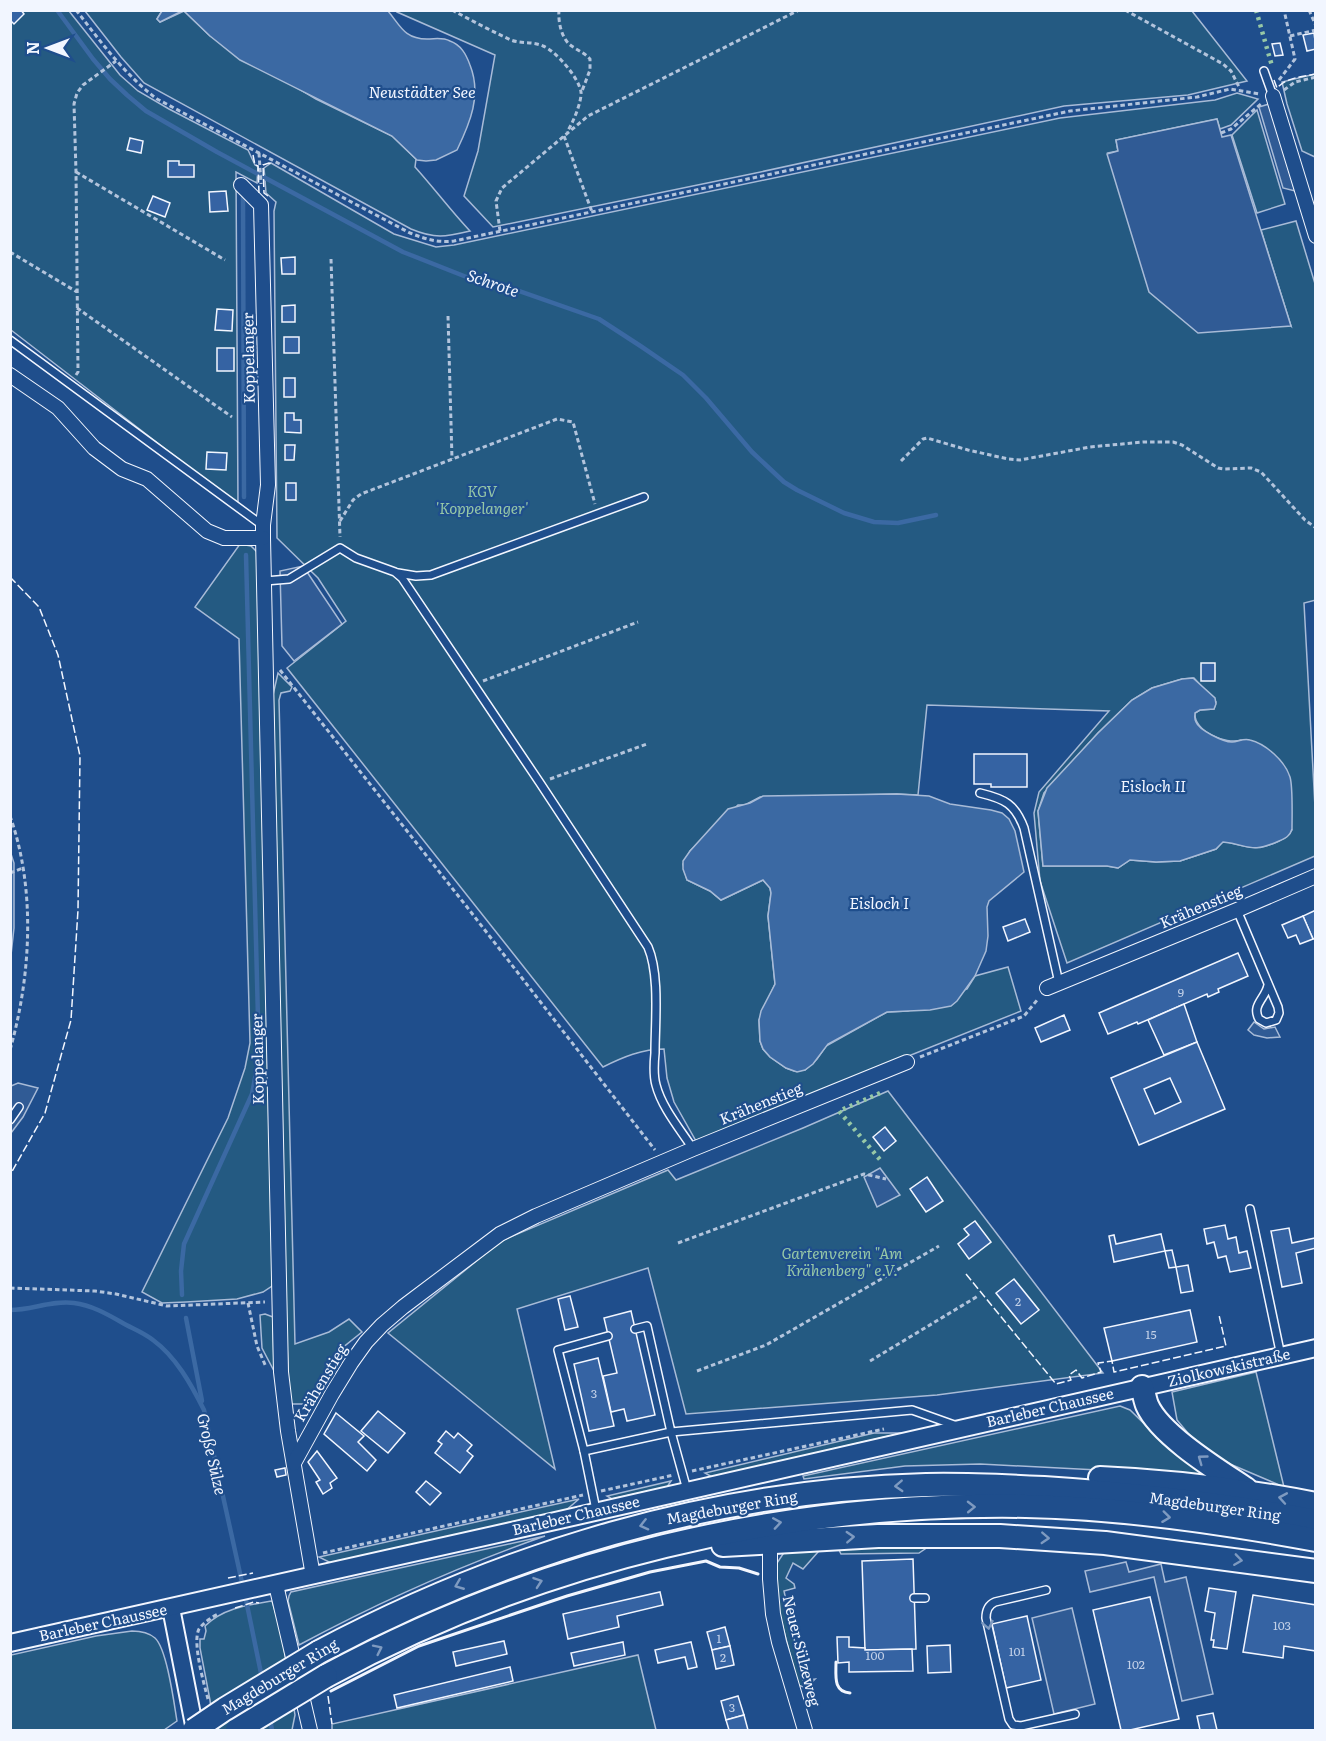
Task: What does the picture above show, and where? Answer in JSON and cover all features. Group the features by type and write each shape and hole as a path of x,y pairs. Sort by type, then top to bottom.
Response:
{"highway":[{"path":"1142,1387 1149,1407 1171,1434 1250,1492"},
{"path":"999,1486 1021,1475 1135,1479 1250,1492 1316,1504"},
{"name":"Magdeburger Ring","path":"195,1731 234,1703 319,1652 424,1600 485,1575 587,1540 743,1503 869,1488 949,1484 1062,1489 1143,1496 1316,1521"},
{"name":"Magdeburger Ring","path":"237,1731 326,1676 388,1644 481,1603 576,1569 678,1542 763,1526 818,1517 925,1509 1036,1506 1132,1513 1316,1540"},
{"path":"678,1542 704,1549 724,1545 903,1536 1068,1539 1316,1571"}],"street":[{"path":"1273,92 1316,236"},
{"name":"Koppelanger","path":"241,185 261,205 268,485 263,532 282,1391 309,1559 314,1576"},
{"path":"10,375 58,408 94,448 122,468 147,479 207,531 224,538 263,532"},
{"name":"Krähenstieg","path":"1053,986 1316,876"},
{"name":"Krähenstieg","path":"294,1463 357,1353 382,1325 403,1307 491,1240 510,1228 559,1205 907,1062"},
{"name":"Ziolkowskistraße","path":"1142,1387 1316,1348"},
{"name":"Barleber Chaussee","path":"10,1643 231,1595 1142,1387"},
{"name":"Neuer Sülzeweg","path":"770,1542 773,1614 805,1731"},
{"path":"276,1584 310,1731"},
{"path":"171,1608 195,1731"}],"lane":[{"path":"1264,71 1273,92"},
{"path":"10,340 70,383 263,532"},
{"path":"265,581 291,578 340,548 356,558 395,572 416,576 431,575 644,497"},
{"path":"395,572 402,578 540,783 650,952 655,982 654,1070 656,1084 662,1101 693,1149"},
{"path":"981,793 1009,803 1017,811 1024,828 1053,986"},
{"path":"1237,910 1278,1006 1279,1013 1275,1021 1266,1023 1259,1019 1256,1010 1257,1005 1266,994 1268,985"},
{"path":"10,1120 19,1107"},
{"path":"1250,1209 1281,1356"},
{"path":"635,1329 647,1326 671,1432 687,1490"},
{"path":"596,1511 584,1451 558,1350 608,1336"},
{"path":"584,1451 671,1432 912,1410 962,1427"},
{"path":"1046,1590 995,1602 988,1607 986,1612 1009,1719 1012,1724 1021,1726 1075,1714"},
{"path":"914,1598 925,1598"}],"path":[{"path":"76,10 116,61 140,86 157,99 410,233 440,242 454,241 1070,111 1191,98 1230,89 1273,92 1295,82 1316,77"},
{"path":"452,10 513,41 536,43 550,49 569,70 581,93"},
{"path":"559,10 564,37 569,44 590,59 590,70 575,116 564,136 592,212"},
{"path":"500,231 496,201 502,188 588,116 799,10"},
{"path":"1125,10 1223,64 1231,71 1240,89"},
{"path":"1221,133 1232,129 1273,92 1295,59 1284,10"},
{"path":"1290,36 1316,28 1309,10"},
{"path":"70,383 78,372 74,104 80,89 116,61"},
{"path":"259,153 261,194"},
{"path":"76,172 225,260"},
{"path":"10,252 77,292"},
{"path":"331,259 340,548"},
{"path":"77,308 232,417"},
{"path":"448,316 452,459"},
{"path":"340,521 353,500 361,494 557,419 573,422 598,513"},
{"path":"901,461 923,439 927,438 968,450 1020,460 1090,447 1143,442 1173,442 1218,468 1251,468 1262,472 1305,520 1316,528"},
{"path":"473,685 638,622"},
{"path":"266,652 664,1162"},
{"path":"540,783 647,744"},
{"path":"10,816 23,868 27,896 26,951 20,1011 10,1050"},
{"path":"10,873 23,868"},
{"path":"907,1062 1024,1016 1053,986"},
{"path":"678,1243 864,1174 886,1179"},
{"path":"697,1371 766,1345 939,1246"},
{"path":"10,1288 95,1291 167,1306 280,1302"},
{"path":"870,1361 978,1296"},
{"path":"248,1303 256,1346 265,1366 282,1391"},
{"path":"208,1703 197,1647 199,1630 211,1617"}],"green space":[{"path":"10,11 69,11 120,75 138,91 248,150 255,165 258,166 257,183 236,172 238,505 11,330"},
{"path":"85,11 162,11 157,19 160,22 184,11 210,36 316,99 392,136 416,159 415,167 470,231 440,236 411,229 144,83"},
{"path":"396,11 1192,11 1247,81 1188,95 1064,106 493,227 464,196 478,151 495,55"},
{"path":"1316,74 1315,157 1302,151 1282,82"},
{"name":"KGV 'Koppelanger'","path":"1237,93 1258,99 1231,125 1220,129 1217,119 1116,140 1118,151 1108,153 1291,326 1261,230 1296,221 1316,287 1316,600 1304,603 1315,807 1315,856 1067,963 1040,881 1034,813 1039,792 1109,711 927,705 918,795 760,797 745,805 738,805 690,851 683,864 687,880 710,891 721,900 763,880 770,888 768,916 775,984 759,1020 760,1041 770,1057 786,1068 794,1071 805,1070 826,1046 887,1012 908,1011 967,989 975,976 1008,967 1021,1011 696,1141 674,1102 667,1078 664,1049 633,1054 603,1067 287,668 346,621 318,578 277,538 274,211 276,202 266,193 264,168 271,163 394,234 436,247 1060,118 1215,100","holes":["1194,678 1216,702 1214,709 1200,710 1195,713 1199,726 1219,738 1241,740 1292,830 1287,836 1262,847 1223,841 1216,849 1180,861 1130,860 1118,868 1043,866 1038,811 1044,793 1098,733 1132,700 1152,688 1182,679"]},
{"path":"1257,110 1285,204 1257,213 1232,135"},
{"path":"240,544 251,546 258,553 275,1274 272,1286 263,1292 237,1299 162,1303 142,1292 228,1118 245,1068 250,1043 239,639 195,607"},
{"path":"278,673 292,687 290,691 281,693 279,700 295,1344 329,1332 349,1319 362,1332 341,1349 339,1366 306,1404 292,1404 289,1398 273,695"},
{"name":"Gartenverein \"Am Krähenberg\" e.V.","path":"888,1091 1103,1373 937,1395 686,1414 648,1268 517,1309 555,1469 388,1333 501,1241 668,1170 676,1180"},
{"path":"260,1315 273,1317 274,1371 262,1348"},
{"path":"1256,1372 1284,1487 1230,1464 1197,1444 1177,1420 1172,1392"},
{"path":"1120,1406 1130,1410 1168,1447 1216,1480 1117,1471 980,1464 905,1466 804,1479 803,1476"},
{"path":"874,1433 902,1433 712,1477 705,1473"},
{"path":"671,1481 667,1487 612,1499 607,1496"},
{"path":"579,1499 565,1511 331,1563 319,1557"},
{"path":"545,1536 420,1586 299,1645 288,1601 291,1592"},
{"path":"919,1544 925,1549 919,1553 841,1554 839,1550 845,1546"},
{"path":"813,1547 818,1552 803,1569 793,1563 786,1578 794,1584 795,1588 784,1591 803,1681 815,1679 806,1688 798,1685 779,1612 774,1573 785,1551"},
{"path":"272,1601 281,1631 295,1715 292,1730 213,1730 200,1648 200,1639 204,1639 206,1631 205,1626 228,1611"},
{"path":"132,1631 150,1634 159,1644 169,1677 177,1721 164,1730 11,1730 11,1655 96,1636"},
{"path":"638,1655 656,1730 332,1730 332,1724"}],"shaded area":[{"path":"1269,104 1295,191 1283,188 1259,107"},
{"path":"1217,119 1222,137 1231,135 1291,326 1198,333 1149,292 1107,154 1118,151 1116,140"},
{"path":"303,566 342,624 294,661 282,646 280,571"},
{"path":"1254,1022 1264,1029 1275,1027 1280,1037 1267,1038 1254,1035 1248,1030"},
{"path":"18,1083 38,1088 23,1117 11,1133 11,1086"},
{"path":"880,1168 900,1195 877,1207 864,1177"},
{"path":"1126,1562 1129,1572 1161,1564 1165,1582 1186,1577 1213,1694 1182,1701 1154,1577 1090,1592 1085,1571"},
{"path":"1072,1608 1095,1704 1054,1714 1032,1618"}],"water":[{"path":"162,11 182,11 160,22 157,19"},
{"name":"Neustädter See","path":"184,11 388,11 403,30 413,37 439,38 454,43 467,57 475,87 473,109 457,150 436,160 417,160 392,136 240,60"},
{"name":"Eisloch II","path":"1193,678 1215,698 1216,704 1214,709 1200,710 1195,713 1198,725 1223,740 1234,742 1247,740 1262,745 1274,754 1288,771 1292,788 1292,829 1289,835 1269,845 1256,848 1223,842 1216,849 1180,861 1130,860 1118,868 1043,866 1038,811 1047,788 1132,700 1152,688"},
{"name":"Eisloch I","path":"897,794 929,796 950,804 1002,813 1009,819 1015,831 1024,872 989,901 986,951 975,976 951,1006 930,1010 887,1012 828,1044 813,1064 805,1070 797,1072 786,1068 770,1057 760,1041 761,1011 775,984 768,916 770,888 763,880 721,900 710,891 687,880 683,861 728,809 750,803 763,796"},
{"path":"11,854 14,863 14,928 11,955"}],"building":[{"path":"10,10 21,10 24,14 14,24 10,20"},
{"path":"1314,33 1316,49 1307,51 1303,35"},
{"path":"1280,43 1283,55 1275,56 1272,44"},
{"path":"130,138 143,141 141,153 127,150"},
{"path":"168,161 179,161 179,165 194,165 194,177 168,177"},
{"path":"226,191 228,211 210,212 209,192"},
{"path":"153,196 170,203 165,217 147,210"},
{"path":"295,257 295,274 282,274 281,258"},
{"path":"295,305 295,322 282,322 282,306"},
{"path":"217,309 233,310 232,331 215,330"},
{"path":"284,337 299,337 299,353 284,353"},
{"path":"217,348 234,348 234,371 217,371"},
{"path":"284,378 295,378 295,397 284,397"},
{"path":"285,413 294,413 294,420 301,420 301,433 285,432"},
{"path":"285,445 295,445 294,460 285,460"},
{"path":"207,452 227,453 226,470 206,469"},
{"path":"286,483 296,483 296,500 286,500"},
{"path":"1201,663 1215,663 1215,681 1201,681"},
{"path":"974,754 1027,754 1027,787 991,787 991,784 974,784"},
{"path":"1316,910 1316,937 1313,939 1303,916"},
{"path":"1303,916 1313,939 1300,944 1296,935 1288,938 1282,925"},
{"path":"1025,919 1030,932 1008,941 1003,927"},
{"path":"1238,953 1248,976 1218,989 1219,992 1208,997 1207,994 1138,1024 1137,1022 1108,1034 1099,1013"},
{"path":"1184,1004 1197,1042 1164,1055 1148,1020"},
{"path":"1064,1015 1070,1030 1041,1042 1035,1028"},
{"path":"1197,1042 1225,1109 1139,1145 1111,1078","holes":["1170,1078 1181,1102 1155,1114 1144,1089"]},
{"path":"885,1127 896,1141 884,1151 873,1137"},
{"path":"927,1177 943,1201 926,1212 910,1189"},
{"path":"975,1221 991,1242 969,1259 958,1244 969,1235 964,1229"},
{"path":"1225,1225 1228,1239 1236,1237 1239,1253 1247,1251 1251,1268 1230,1272 1226,1256 1218,1258 1214,1242 1207,1244 1204,1229"},
{"path":"1289,1228 1292,1243 1315,1238 1316,1248 1296,1253 1302,1283 1282,1287 1271,1231"},
{"path":"1161,1234 1165,1251 1114,1262 1109,1236 1114,1235 1116,1244"},
{"path":"1172,1250 1176,1267 1169,1268 1165,1251"},
{"path":"1188,1265 1193,1291 1181,1293 1176,1267"},
{"path":"1014,1279 1039,1310 1021,1324 996,1293"},
{"path":"570,1296 578,1327 565,1330 558,1299"},
{"path":"1190,1310 1197,1342 1112,1361 1104,1328"},
{"path":"631,1311 655,1415 627,1421 624,1409 611,1412 603,1376 617,1373 604,1318"},
{"path":"598,1358 614,1426 589,1431 574,1364"},
{"path":"378,1411 405,1433 388,1453 361,1431"},
{"path":"336,1413 364,1436 358,1442 376,1460 367,1471 324,1434"},
{"path":"446,1431 454,1438 458,1433 472,1445 467,1451 473,1456 460,1473 435,1453 442,1444 438,1441"},
{"path":"317,1451 337,1478 330,1483 332,1488 323,1494 316,1482 320,1480 308,1462"},
{"path":"285,1468 286,1475 277,1477 275,1470"},
{"path":"426,1481 441,1493 430,1505 416,1492"},
{"path":"913,1559 916,1649 865,1650 862,1561"},
{"path":"1209,1588 1236,1592 1227,1649 1213,1647 1214,1640 1211,1640 1215,1613 1205,1611"},
{"path":"660,1592 663,1605 617,1616 619,1627 568,1639 563,1614"},
{"path":"1253,1595 1316,1605 1316,1651 1284,1646 1283,1658 1243,1652"},
{"path":"1150,1597 1179,1719 1121,1730 1093,1610"},
{"path":"1027,1616 1041,1680 1006,1688 992,1624"},
{"path":"725,1627 730,1646 712,1650 707,1632"},
{"path":"837,1637 849,1637 849,1647 865,1648 865,1650 912,1649 913,1671 849,1672 849,1662 838,1663"},
{"path":"504,1641 507,1654 456,1666 453,1652"},
{"path":"623,1642 625,1655 574,1666 571,1653"},
{"path":"691,1642 697,1667 688,1669 685,1657 658,1663 655,1650"},
{"path":"950,1645 951,1672 928,1673 927,1646"},
{"path":"730,1646 734,1665 716,1669 712,1650"},
{"path":"510,1667 513,1681 397,1708 394,1695"},
{"path":"738,1696 744,1715 726,1720 721,1701"},
{"path":"1213,1713 1217,1730 1200,1730 1197,1716"},
{"path":"744,1715 748,1730 729,1730 726,1720"}],"waterway":[{"name":"Schrote","path":"57,10 110,79 146,111 403,252 469,278 508,287 599,319 683,375 752,452 784,482 797,490 844,513 874,522 898,523 936,515"},
{"path":"243,197 244,497"},
{"path":"182,1295 181,1271 184,1244 252,1094 259,1057 246,555"},
{"name":"Große Sülze","path":"10,1310 66,1302 87,1306 145,1335 169,1354 188,1381 204,1410 243,1587"},
{"path":"186,1318 202,1401"},
{"name":"Große Sülze","path":"245,1595 262,1678"},
{"name":"Große Sülze","path":"270,1718 272,1730"}],"hedge":[{"path":"1256,10 1272,66"},
{"path":"880,1093 839,1111 882,1162"}],"fence":[{"path":"1274,80 1277,88 1290,80 1316,74"},
{"path":"253,155 255,165 258,166 259,193"},
{"path":"268,196 264,193 263,165 272,164"},
{"path":"10,577 39,607 58,655 80,756 78,910 71,1020 45,1113 10,1175"},
{"path":"966,1274 1056,1384 1071,1380 1069,1375 1076,1370 1082,1378 1101,1372 1098,1363 1112,1361 1114,1372 1226,1346 1219,1315"},
{"path":"228,1578 253,1573"},
{"path":"235,1608 254,1602 259,1603"},
{"path":"328,1696 332,1724"}],"wall":[{"path":"331,1691 419,1646 567,1596 650,1572 706,1561 720,1567 739,1568 758,1574"},
{"path":"836,1662 838,1686 841,1690 850,1693"}]}
